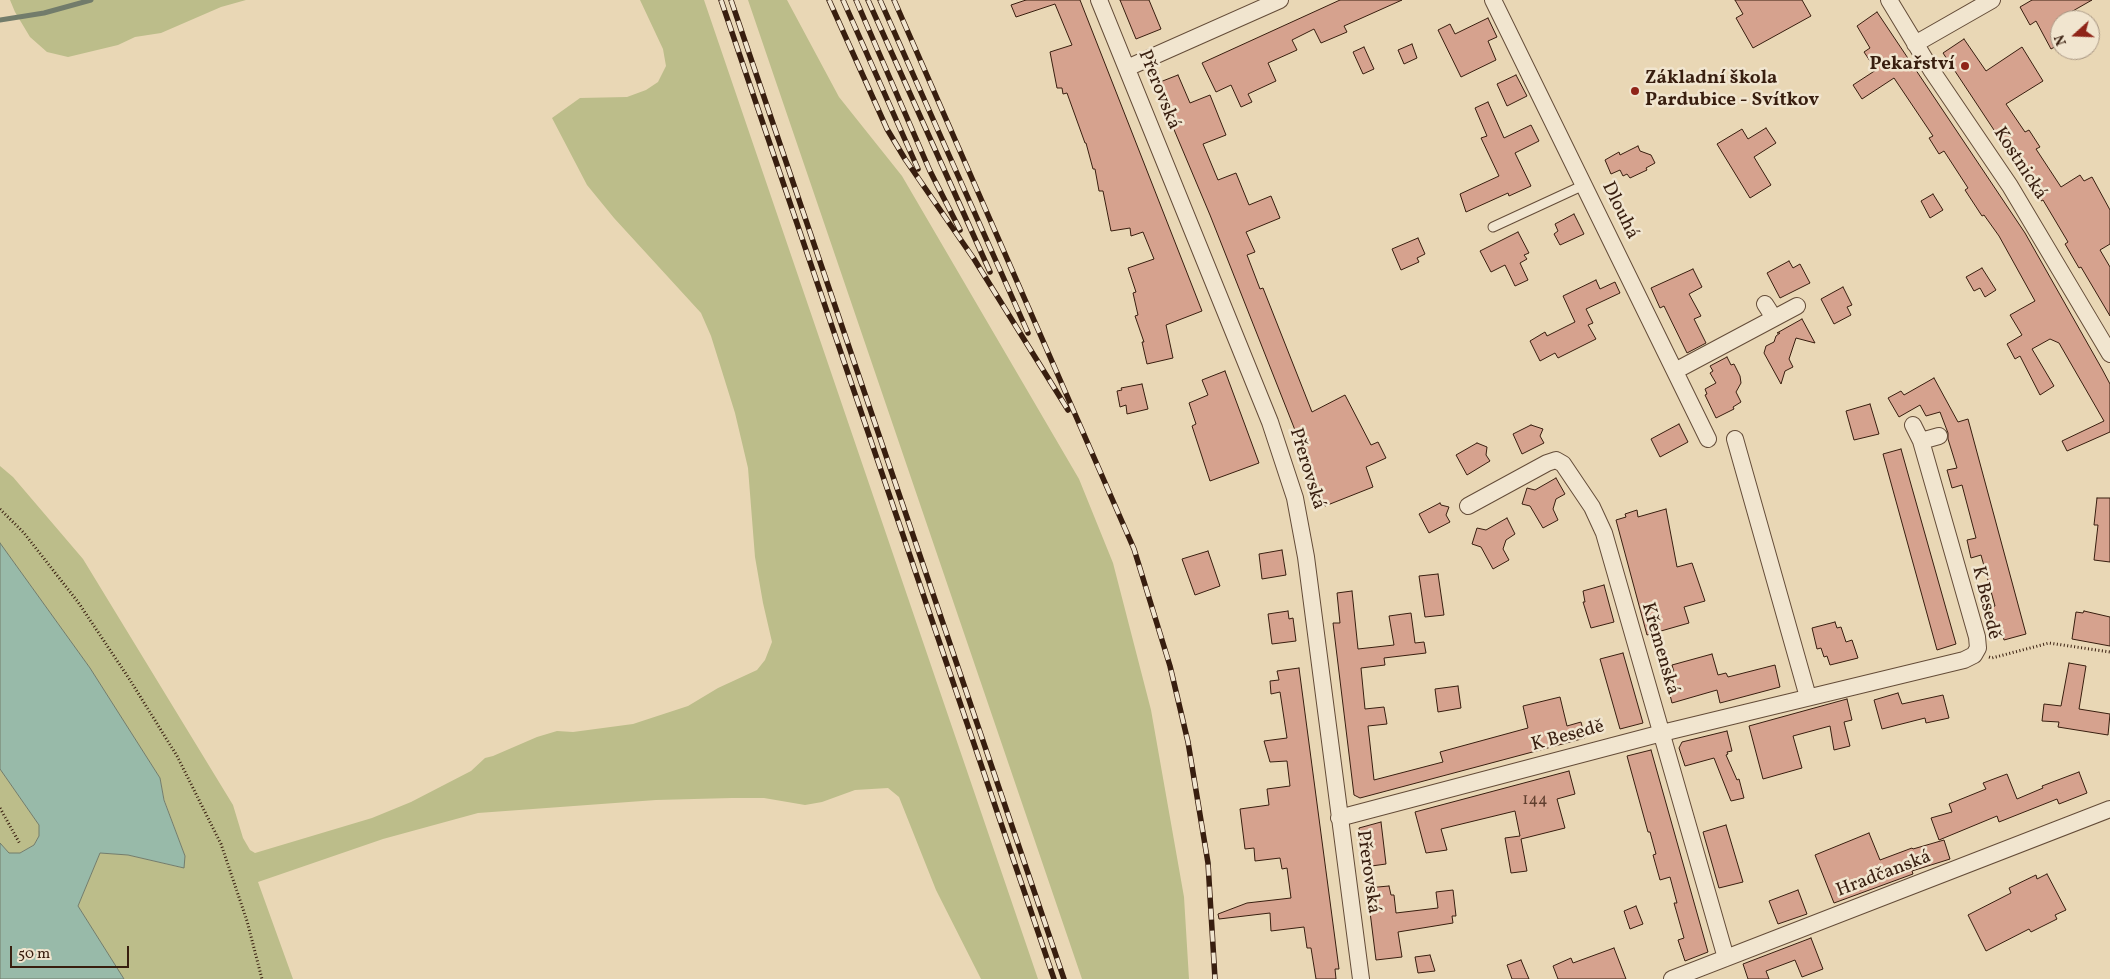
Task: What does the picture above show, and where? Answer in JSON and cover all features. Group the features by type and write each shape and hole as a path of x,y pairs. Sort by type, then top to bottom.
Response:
{"street":[{"name":"Přerovská","path":"1099,0 1270,422 1292,484 1301,522 1306,556 1361,979"},
{"path":"1127,68 1280,0"},
{"name":"Dlouhá","path":"1493,0 1708,439"},
{"name":"Kostnická","path":"1889,0 1915,44 2010,186 2110,354"},
{"path":"1915,44 1992,0"},
{"path":"1675,371 1770,311 1797,306"},
{"name":"K Besedě","path":"1339,818 1662,733 1964,660 1977,652 1977,637 1921,442 1913,425"},
{"path":"1921,442 1939,436"},
{"path":"1735,439 1808,697"},
{"name":"Křemenská","path":"1468,506 1547,463 1556,460 1563,464 1592,507 1604,533 1726,958"},
{"name":"Hradčanská","path":"1672,979 2110,809"}],"lane":[{"path":"1493,227 1584,185"}],"path":[{"path":"0,509 24,533 78,602 130,680 177,756 221,844 248,921 262,979"},
{"path":"1977,652 1992,658 2049,643 2110,652"},
{"path":"0,808 20,844"}],"green space":[{"path":"10,0 246,0 221,7 161,33 135,37 118,45 68,57 47,52 30,37"},
{"path":"640,0 704,0 1038,979 981,979 936,890 899,797 888,788 855,790 822,802 805,805 764,798 732,798 656,800 478,813 383,839 258,882 293,979 124,979 78,906 100,853 128,855 183,868 185,856 164,799 160,778 90,668 0,543 0,466 13,477 83,559 233,805 243,838 250,850 255,853 372,818 411,802 471,771 485,758 537,737 557,731 573,732 633,724 688,706 718,688 757,670 765,660 772,642 755,557 748,468 735,413 711,336 701,313 614,218 587,185 552,118 580,98 627,97 646,90 658,82 666,66 663,49"},
{"path":"748,0 787,0 839,97 902,176 1079,479 1113,563 1151,710 1184,897 1189,979 1082,979"},
{"path":"0,769 39,825 39,836 34,845 20,853 9,853 0,843"}],"shaded area":[{"path":"0,543 90,668 160,778 164,800 185,856 184,868 128,855 100,853 78,906 124,979 0,979 0,843 9,853 20,853 34,845 39,836 39,825 0,769"}],"building":[{"path":"1026,0 1080,0 1202,311 1166,325 1173,358 1147,364 1142,342 1144,342 1135,316 1138,315 1133,293 1136,292 1128,268 1154,259 1143,232 1131,236 1130,228 1111,231 1103,191 1099,191 1095,169 1093,169 1086,143 1067,93 1063,94 1062,88 1057,88 1050,52 1072,45 1055,4 1016,17 1011,5"},
{"path":"1120,0 1149,0 1161,29 1136,39"},
{"path":"1340,0 1402,0 1344,26 1347,32 1321,43 1314,29 1292,40 1297,50 1268,63 1276,81 1248,94 1252,102 1241,107 1231,85 1216,92 1202,63"},
{"path":"1735,0 1802,0 1811,16 1753,48 1736,18 1743,14"},
{"path":"2032,0 2092,0 2074,10 2050,10 2050,47 2036,21 2030,25 2020,7"},
{"path":"1877,12 2025,233 2102,369 2110,384 2110,432 2067,451 2062,441 2104,421 2059,343 2050,339 2032,349 2054,386 2040,395 2020,356 2015,359 2007,344 2022,335 2010,315 2035,301 1999,236 1984,215 1982,216 1965,190 1968,188 1944,151 1939,154 1929,138 1933,136 1894,78 1862,99 1853,85 1876,70 1864,52 1870,48 1857,26"},
{"path":"1488,18 1497,37 1488,41 1496,60 1461,77 1438,30 1450,24 1455,34"},
{"path":"1964,39 1986,71 2022,47 2043,81 2006,104 2025,132 2029,130 2040,147 2036,149 2061,187 2080,175 2084,181 2092,177 2110,210 2110,244 2100,250 2110,267 2110,316 2065,244 2068,242 2043,200 2041,201 1943,53"},
{"path":"1412,44 1417,58 1404,64 1398,50"},
{"path":"1364,47 1374,69 1363,74 1353,52"},
{"path":"1178,75 1190,103 1210,95 1226,135 1203,144 1218,180 1236,173 1249,205 1271,196 1280,218 1246,232 1255,252 1247,255 1260,289 1263,288 1312,412 1345,395 1371,445 1378,442 1386,458 1366,467 1373,487 1325,506 1210,215 1155,84"},
{"path":"1516,75 1527,96 1507,106 1497,84"},
{"path":"1488,102 1504,138 1531,125 1539,141 1515,153 1531,186 1509,196 1508,193 1466,212 1460,194 1499,176 1481,138 1487,136 1475,108"},
{"path":"1766,128 1776,143 1754,157 1771,185 1750,198 1717,144 1742,129 1748,139"},
{"path":"1638,146 1640,151 1651,155 1655,163 1646,168 1647,170 1630,178 1627,174 1623,176 1620,170 1611,174 1605,160 1619,152 1620,155"},
{"path":"1933,194 1943,210 1930,218 1921,201"},
{"path":"1574,214 1584,234 1560,245 1554,234 1558,231 1555,224"},
{"path":"1518,232 1529,253 1524,255 1527,259 1520,263 1528,280 1515,286 1505,265 1491,272 1480,251"},
{"path":"1418,238 1425,254 1417,258 1419,262 1401,270 1392,249"},
{"path":"1789,261 1793,268 1800,264 1810,283 1780,298 1767,273"},
{"path":"1982,268 1996,290 1985,297 1980,288 1974,291 1966,277"},
{"path":"1693,269 1702,287 1689,294 1701,316 1694,319 1706,343 1687,353 1664,306 1660,308 1651,288"},
{"path":"1596,280 1600,289 1615,282 1620,293 1586,309 1593,323 1588,325 1596,339 1558,358 1555,353 1540,361 1530,341 1545,332 1547,336 1575,322 1563,296"},
{"path":"1843,287 1852,305 1847,307 1851,315 1834,324 1821,299"},
{"path":"1802,319 1815,343 1796,338 1789,359 1793,367 1785,371 1781,384 1764,353 1766,346 1774,342 1776,336 1780,333 1777,333"},
{"path":"1727,357 1731,365 1734,364 1740,376 1741,383 1736,392 1741,402 1733,407 1734,409 1716,418 1705,395 1707,394 1705,389 1716,383 1710,373 1713,371 1710,366"},
{"path":"1225,371 1259,463 1210,481 1192,426 1196,424 1189,403 1208,395 1202,380"},
{"path":"1934,378 1958,422 1968,419 2026,634 2004,640 2000,623 1990,626 1985,608 1995,606 1981,555 1971,558 1967,540 1976,538 1962,485 1952,488 1947,470 1957,468 1948,433 1940,412 1926,416 1920,405 1899,417 1888,398 1901,391 1904,395"},
{"path":"1142,384 1148,409 1127,414 1126,405 1120,407 1117,391 1122,390 1121,388"},
{"path":"1870,404 1879,434 1854,440 1846,411"},
{"path":"1679,424 1688,442 1660,457 1651,439"},
{"path":"1531,425 1543,429 1540,436 1544,443 1522,454 1513,434"},
{"path":"1477,443 1487,447 1486,455 1490,461 1467,475 1456,455"},
{"path":"1901,449 1956,644 1937,650 1883,454"},
{"path":"1556,478 1565,494 1556,499 1553,509 1558,520 1543,528 1530,506 1522,504 1527,488 1535,490"},
{"path":"2097,498 2110,498 2110,562 2094,560 2098,525 2094,525"},
{"path":"1440,503 1449,507 1446,515 1450,522 1429,533 1419,514"},
{"path":"1666,509 1677,567 1692,563 1705,601 1684,607 1689,623 1647,635 1616,520 1626,517 1625,514 1637,510 1638,517"},
{"path":"1507,518 1515,534 1506,540 1503,549 1509,560 1493,569 1481,547 1472,544 1477,528 1486,530"},
{"path":"1282,550 1286,575 1262,579 1259,554"},
{"path":"1208,551 1220,586 1195,595 1182,559"},
{"path":"1438,574 1444,615 1425,617 1419,576"},
{"path":"1604,585 1614,622 1591,628 1583,602 1585,602 1583,591"},
{"path":"1352,591 1358,649 1394,645 1389,616 1411,613 1415,643 1424,642 1426,653 1384,658 1385,665 1361,668 1365,709 1384,707 1387,724 1368,726 1374,780 1443,762 1440,752 1528,728 1523,706 1560,697 1567,726 1581,722 1585,738 1360,798 1354,795 1333,623 1340,623 1337,593"},
{"path":"1288,611 1289,619 1293,618 1296,641 1272,644 1268,614"},
{"path":"2084,611 2110,617 2110,646 2072,639 2076,612 2083,613"},
{"path":"1835,622 1837,628 1841,627 1846,642 1852,640 1858,658 1830,665 1827,656 1824,657 1821,648 1817,649 1812,628"},
{"path":"1623,653 1643,723 1620,729 1600,659"},
{"path":"1712,654 1718,675 1726,673 1728,677 1775,665 1780,687 1720,703 1717,690 1672,703 1665,675 1674,672 1672,665"},
{"path":"2069,663 2086,666 2079,709 2110,714 2108,735 2058,727 2059,722 2042,721 2044,704 2061,706"},
{"path":"1299,668 1339,969 1335,969 1336,979 1316,979 1311,948 1307,948 1304,927 1271,931 1270,913 1219,919 1218,914 1247,903 1291,898 1287,868 1282,869 1280,858 1255,861 1254,848 1245,849 1240,809 1269,805 1267,789 1290,786 1287,761 1270,762 1264,741 1287,738 1280,692 1271,694 1270,681 1279,680 1277,671"},
{"path":"1458,686 1461,708 1438,712 1435,689"},
{"path":"1898,693 1902,704 1943,695 1949,718 1926,723 1925,718 1882,729 1874,700"},
{"path":"1847,699 1852,720 1844,722 1850,746 1834,750 1830,726 1793,736 1802,768 1763,779 1749,726"},
{"path":"1727,731 1732,751 1727,752 1728,754 1726,755 1737,780 1739,779 1744,798 1731,801 1714,758 1685,766 1679,748 1682,742"},
{"path":"1651,750 1708,952 1685,961 1678,940 1684,938 1674,903 1677,903 1670,877 1660,880 1653,855 1656,854 1627,756"},
{"path":"1569,771 1575,794 1557,799 1565,828 1521,839 1527,871 1511,873 1505,838 1520,836 1515,811 1441,829 1447,850 1426,853 1415,812"},
{"path":"2079,772 2087,793 2059,804 2057,799 1999,822 1997,816 1939,840 1931,818 1952,812 1949,804 1986,789 1983,783 2007,774 2017,799 2043,788 2042,786"},
{"path":"1381,822 1386,864 1364,867 1359,828"},
{"path":"1726,825 1743,882 1719,888 1703,832"},
{"path":"1869,833 1880,860 1912,848 1944,840 1950,859 1912,871 1913,874 1834,903 1815,855"},
{"path":"2047,874 2066,910 2055,915 2057,919 2031,932 2029,929 1986,951 1968,915 2011,893 2009,888 2036,875 2037,879"},
{"path":"1389,886 1391,895 1394,895 1396,913 1438,908 1436,892 1453,890 1456,916 1452,916 1453,923 1398,932 1402,957 1376,960 1367,888"},
{"path":"1798,890 1807,914 1778,924 1769,901"},
{"path":"1636,906 1643,924 1630,929 1624,911"},
{"path":"1811,938 1823,969 1802,977 1795,960 1766,971 1769,979 1748,979 1743,964"},
{"path":"1614,948 1626,979 1558,979 1553,966 1571,958 1573,963"},
{"path":"1430,955 1435,971 1418,973 1415,957"},
{"path":"1521,960 1529,979 1512,979 1507,965"}],"waterway":[{"path":"0,20 44,13 91,0"}],"railway":[{"path":"721,0 1054,979"},
{"path":"731,0 1064,979"},
{"path":"829,0 887,129 905,159 974,259 1068,410"},
{"path":"843,0 918,169"},
{"path":"856,0 930,171 960,230"},
{"path":"868,0 990,272"},
{"path":"880,0 1028,333"},
{"path":"894,0 1134,549 1170,666 1188,742 1208,863 1215,979"}],"place":[{"name":"Pekařství","path":"1965,66"},
{"name":"Základní škola Pardubice - Svítkov","path":"1635,91"}]}
